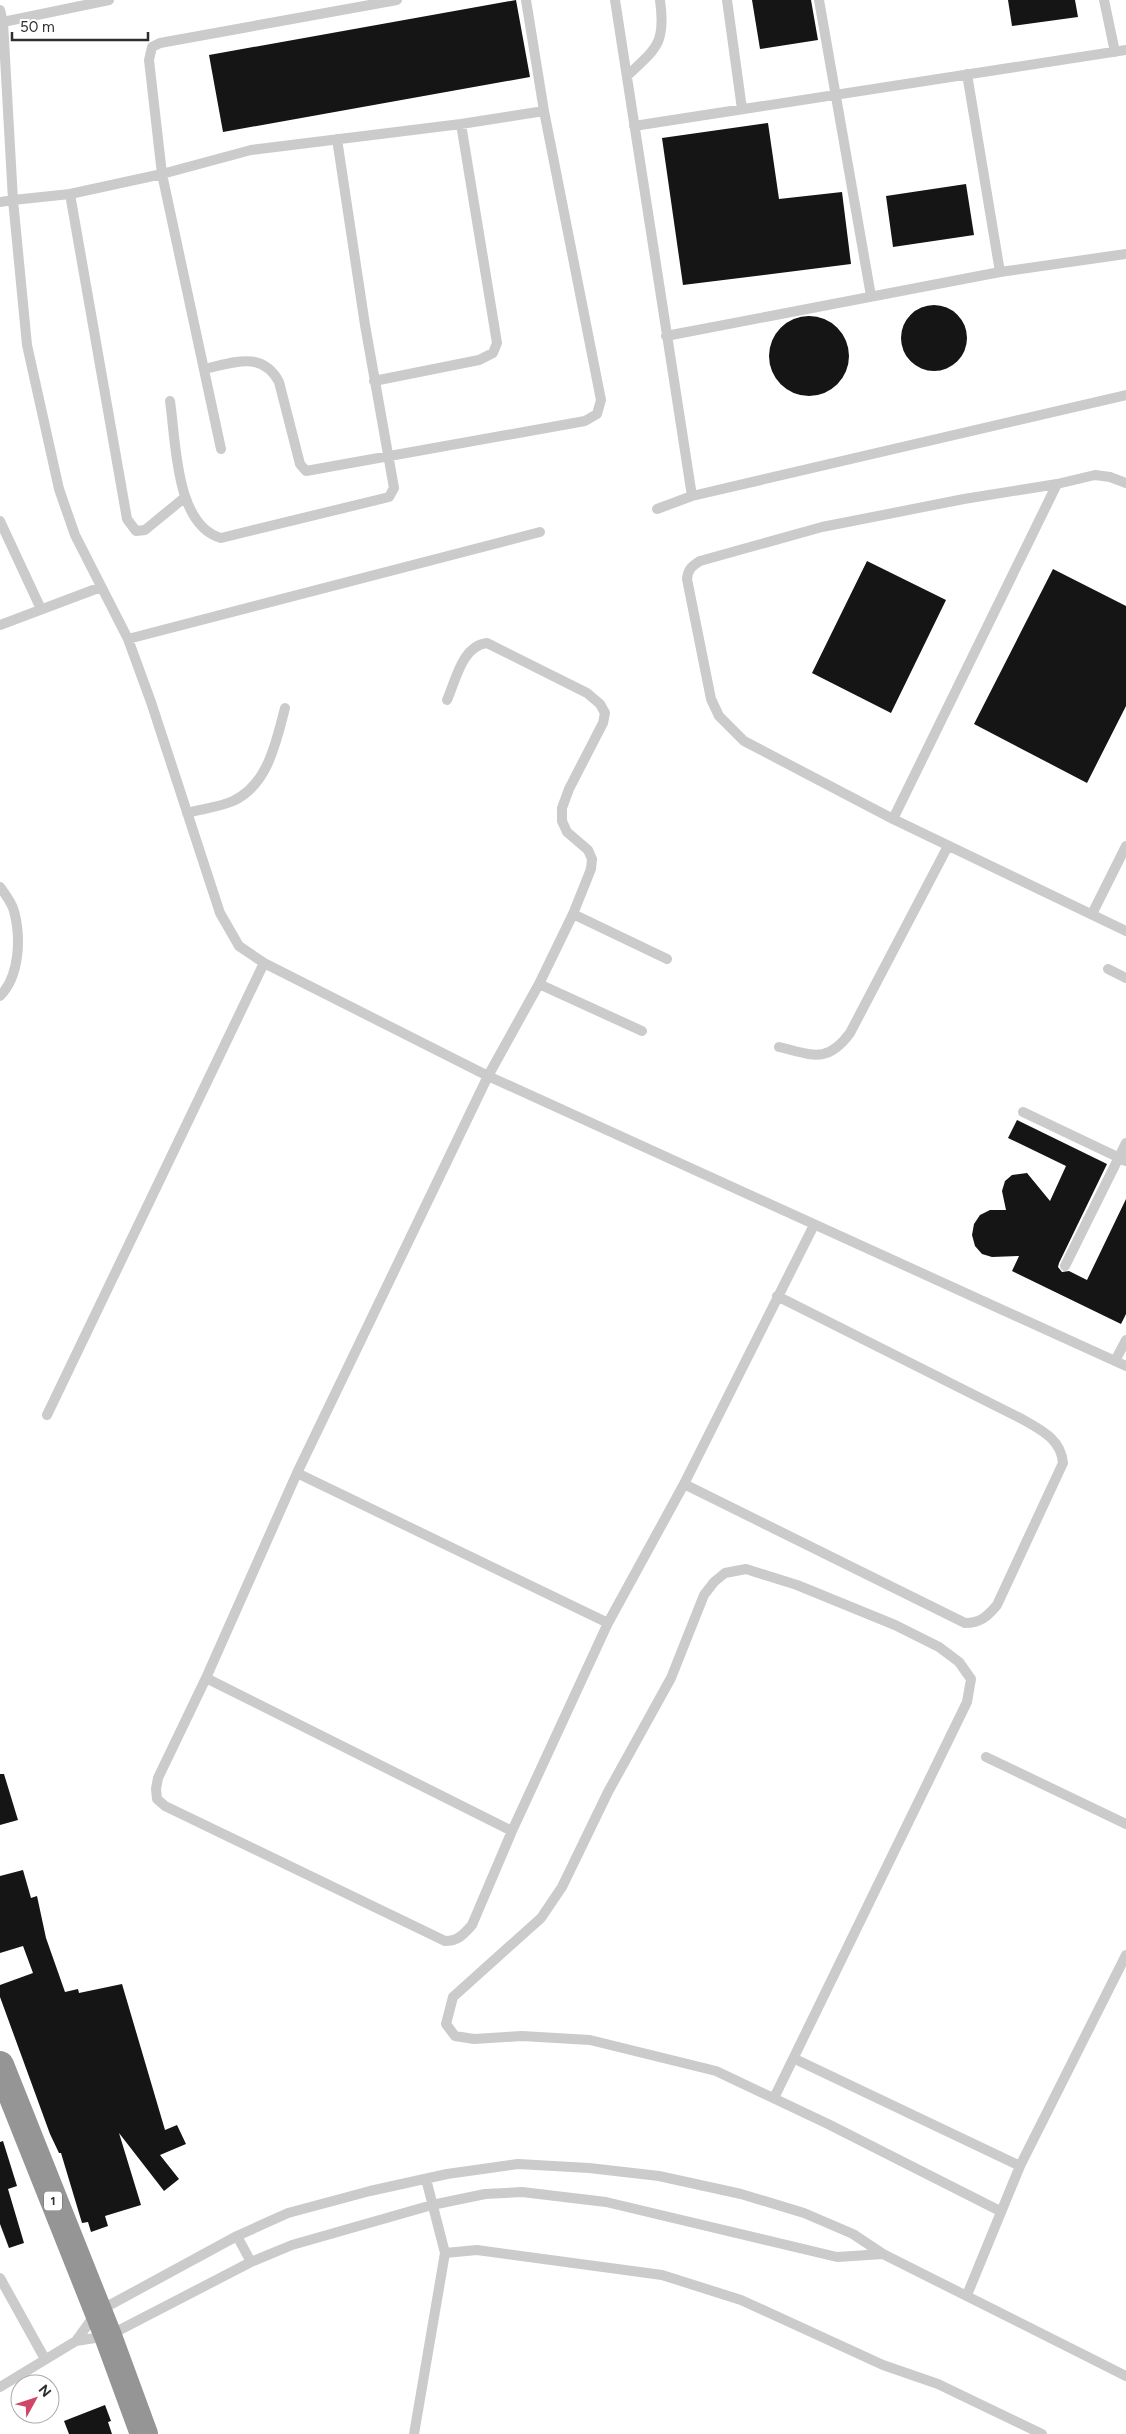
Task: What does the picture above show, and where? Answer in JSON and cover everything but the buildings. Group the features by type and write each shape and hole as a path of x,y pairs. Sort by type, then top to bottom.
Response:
{"highway":[{"name":"1","path":"0,2065 144,2434"}],"lane":[{"path":"3,22 62,5 109,0"},
{"path":"221,449 162,174 149,60 152,47 160,43 397,0"},
{"path":"204,369 255,361 266,365 274,372 279,382 300,464 306,471 585,421 597,414 601,400 544,111 526,0"},
{"path":"615,0 692,496"},
{"path":"627,76 653,52 661,38 663,19 660,0"},
{"path":"727,0 742,108"},
{"path":"819,0 871,296"},
{"path":"1104,0 1115,52"},
{"path":"0,10 3,22 13,200 27,345 59,489 75,535 128,640 220,913 239,946 264,963 488,1076 1126,1366"},
{"path":"634,126 1126,50"},
{"path":"967,74 1000,272"},
{"path":"0,202 70,194 162,174 251,150 461,124 544,111"},
{"path":"374,381 479,360 493,353 497,343 461,124"},
{"path":"170,401 184,498 201,528 212,536 221,538 389,497 394,488 374,381 337,140"},
{"path":"70,194 127,519 136,531 145,530 184,498"},
{"path":"666,336 1000,272 1126,254"},
{"path":"656,508 692,496 1126,395"},
{"path":"1126,483 1110,477 1095,475 1057,484 822,527 700,561 688,572 689,598 712,699 719,716 744,741 948,846 1126,931"},
{"path":"894,819 1057,484"},
{"path":"0,521 41,609"},
{"path":"128,640 540,532"},
{"path":"0,625 101,587"},
{"path":"447,700 468,652 477,644 487,644 587,693 600,704 605,713 603,723 569,789 562,808 562,821 567,832 588,850 592,859 591,869 573,914 539,984 488,1076 297,1473 206,1678 158,1778 157,1799 164,1806 445,1940 454,1941 472,1925 512,1831 608,1624 684,1484 814,1225"},
{"path":"187,813 233,801 256,783 272,753 285,708"},
{"path":"779,1047 806,1054 826,1055 839,1048 850,1033 948,846"},
{"path":"1092,914 1126,846"},
{"path":"0,887 14,909 17,932 16,964 9,984 0,996"},
{"path":"573,914 667,959"},
{"path":"46,1415 264,963"},
{"path":"1108,969 1126,978"},
{"path":"539,984 642,1031"},
{"path":"1023,1112 1122,1159"},
{"path":"1065,1266 1122,1159 1126,1143"},
{"path":"684,1484 965,1623 977,1623 988,1616 997,1605 1063,1463 1062,1451 1041,1430 1022,1419 777,1296"},
{"path":"1115,1360 1126,1340"},
{"path":"297,1473 608,1624"},
{"path":"774,2098 795,2059 890,1858 968,1702 971,1679 959,1662 939,1648 895,1625 797,1585 746,1569 725,1573 714,1582 704,1595 670,1678 608,1792 562,1887 541,1918 453,1997 446,2024 455,2036 474,2039 522,2036 590,2040 716,2071 1000,2211"},
{"path":"206,1678 512,1831"},
{"path":"986,1757 1126,1824"},
{"path":"967,2295 1020,2166 1126,1955"},
{"path":"795,2059 1020,2166"},
{"path":"0,2387 76,2341 237,2236 288,2213 370,2191 426,2179 518,2164 589,2168 659,2176 740,2194 804,2213 853,2234 883,2254 1126,2376"},
{"path":"414,2434 445,2253 426,2179"},
{"path":"76,2341 102,2324 292,2245 432,2205 485,2194 531,2193 606,2202 837,2257 883,2254"},
{"path":"237,2236 251,2262"},
{"path":"445,2253 477,2250 662,2275 741,2300 883,2365 938,2384 1042,2434"},
{"path":"0,2278 45,2359"}]}
